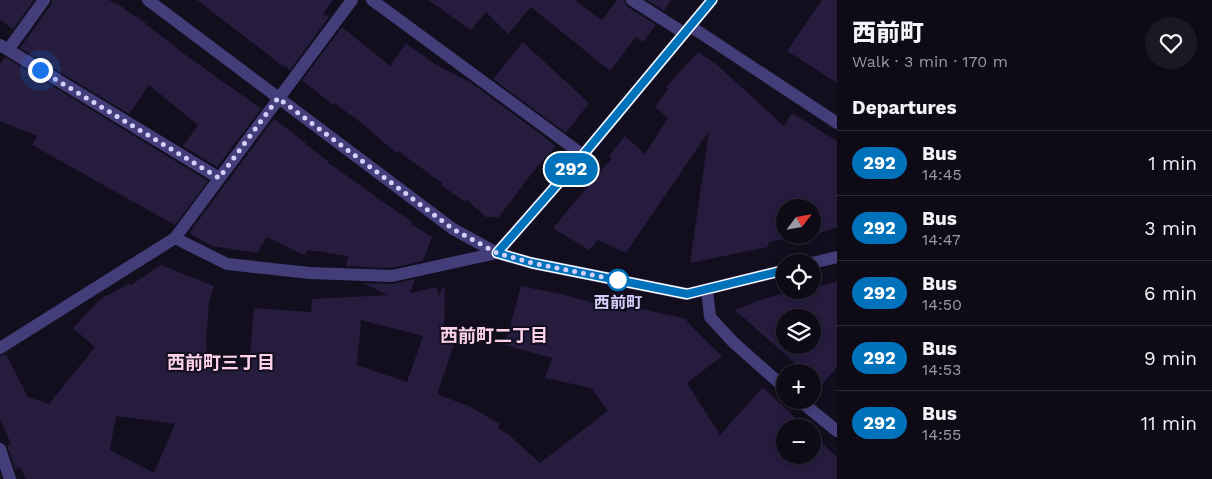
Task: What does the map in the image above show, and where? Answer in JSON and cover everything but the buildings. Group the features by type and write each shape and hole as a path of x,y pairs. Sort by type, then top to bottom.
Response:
{"street":[{"path":"44,0 4,48 219,178"},
{"path":"148,0 453,229 497,253 532,263 687,294 776,272"},
{"path":"0,348 175,238 352,0"},
{"path":"372,0 583,155"},
{"path":"632,0 687,30 837,123"},
{"path":"175,238 227,264 310,273 392,276 497,253 583,155 712,0"},
{"path":"821,260 837,256"},
{"path":"707,290 710,317 733,342 776,380"},
{"path":"810,409 837,431"},
{"path":"0,450 10,479"}],"bus line":[{"name":"292","path":"712,0 583,155 497,253 532,263 687,294 776,272"}],"place":[{"name":"西前町","path":"618,280"}],"district":[{"name":"西前町二丁目","path":"494,335"},
{"name":"西前町三丁目","path":"221,362"}],"route":[{"path":"40,70 219,178 278,98 453,229 497,253 532,263 618,280"}]}
